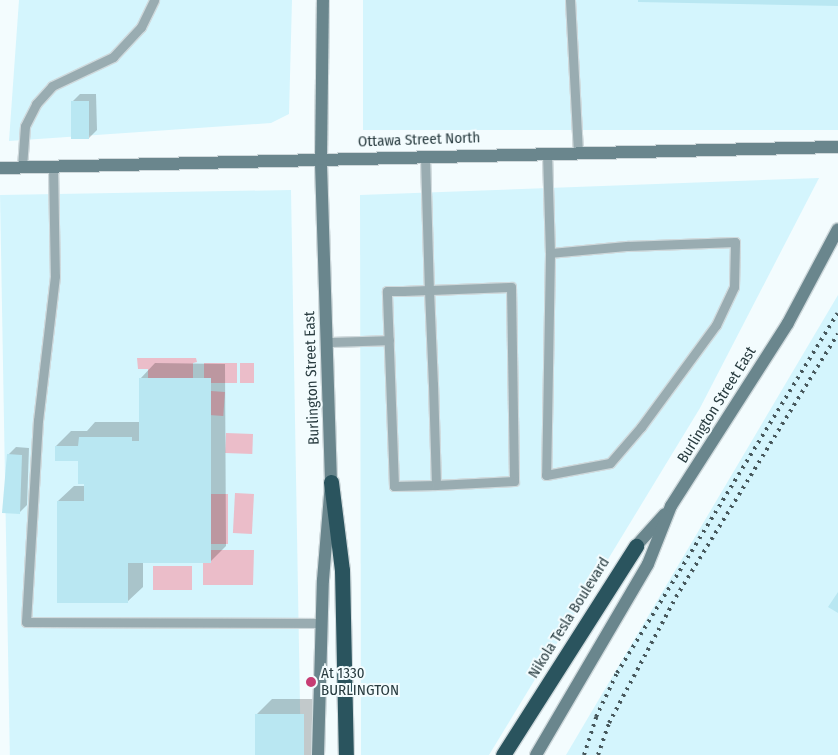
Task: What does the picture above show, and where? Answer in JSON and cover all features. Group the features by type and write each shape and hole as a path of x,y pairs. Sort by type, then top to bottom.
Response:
{"highway":[{"path":"331,482 342,570 346,755"},
{"name":"Nikola Tesla Boulevard","path":"503,755 636,546"}],"main road":[{"name":"Burlington Street East","path":"318,755 322,623 331,482 321,159 323,0"},
{"name":"Ottawa Street North","path":"0,168 838,147"},
{"name":"Burlington Street East","path":"536,755 648,564 671,506 788,323 838,229"},
{"name":"Nikola Tesla Boulevard","path":"636,546 671,506"}],"lane":[{"path":"22,167 25,126 36,104 52,86 113,56 141,27 154,0"},
{"path":"570,0 578,153"},
{"path":"547,153 550,253 546,475 610,463 641,427 716,325 734,287 736,242 627,246 550,253"},
{"path":"425,156 436,485"},
{"path":"53,166 55,276 38,412 26,622 322,623"},
{"path":"511,288 514,482 394,486 389,340 387,291 511,288"},
{"path":"327,342 389,340"}],"shaded area":[{"path":"19,0 292,0 289,114 271,123 9,141"},
{"path":"363,0 838,0 838,130 363,130"},
{"path":"819,178 700,408 489,755 361,755 360,195"},
{"path":"291,190 301,755 10,755 0,195"},
{"path":"838,295 838,755 566,755"},
{"path":"137,358 196,358 197,362 193,363 193,378 148,378 148,369 138,369"},
{"path":"204,363 237,363 237,383 211,383 204,378"},
{"path":"240,363 254,363 254,383 240,383"},
{"path":"211,391 225,392 223,416 209,415"},
{"path":"226,433 253,434 252,454 225,453"},
{"path":"235,493 254,494 252,534 233,533"},
{"path":"211,494 228,494 228,544 211,544"},
{"path":"211,550 254,550 253,585 203,585 203,563"},
{"path":"153,566 192,566 192,590 153,590"}],"building":[{"path":"638,0 838,0 838,6 638,2"},
{"path":"71,101 89,101 89,139 71,139"},
{"path":"139,378 211,378 211,563 128,563 128,603 57,603 57,501 84,501 84,484 78,484 78,461 55,461 55,446 78,446 79,437 132,437 132,441 139,441"},
{"path":"7,454 22,455 20,514 2,513"},
{"path":"838,592 838,613 828,607"},
{"path":"255,714 304,714 304,755 255,755"}],"railway":[{"path":"584,755 596,717 617,673 838,313"},
{"path":"598,755 609,723 676,597 838,334"}],"place":[{"name":"At 1330 BURLINGTON","path":"311,682"}]}
